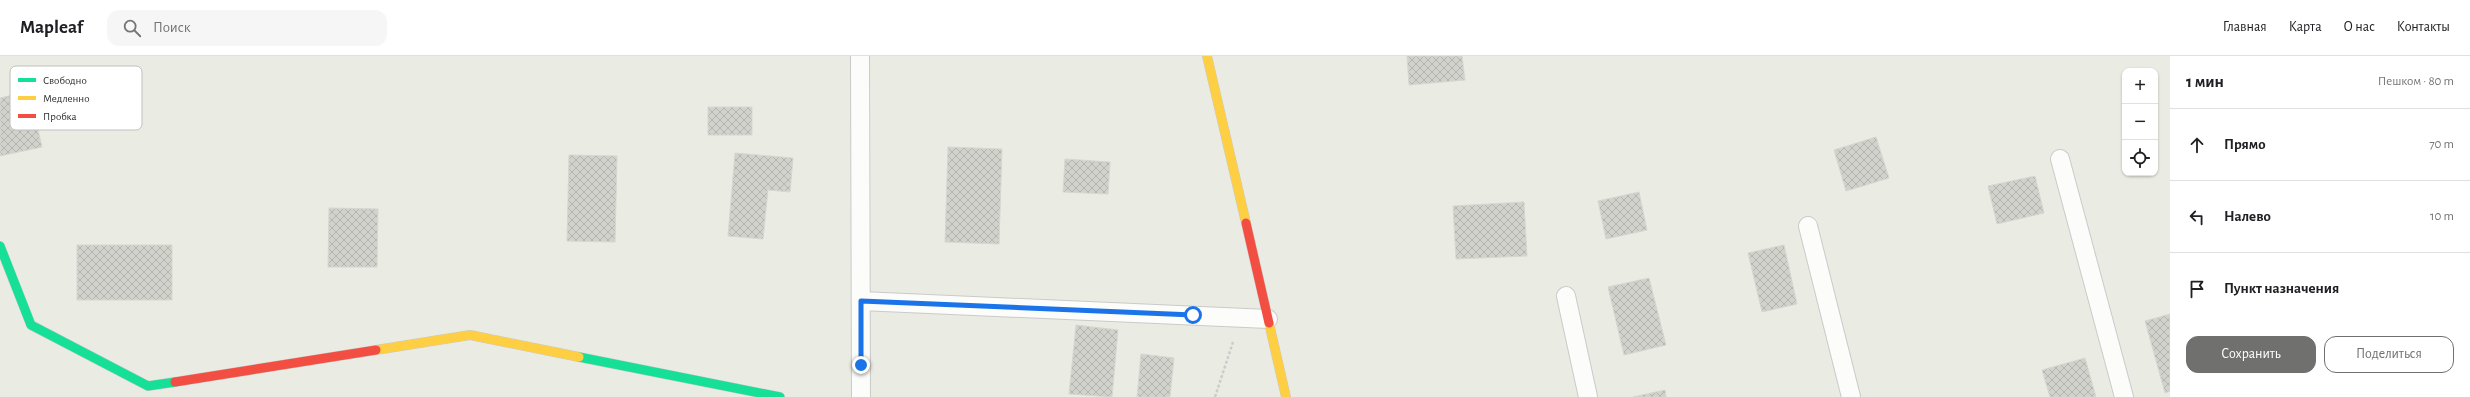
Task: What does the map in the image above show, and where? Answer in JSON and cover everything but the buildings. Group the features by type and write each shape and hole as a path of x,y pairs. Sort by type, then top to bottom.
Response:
{"street":[{"path":"1207,56 1286,397"},
{"path":"0,246 31,325 148,386 470,335 780,397"}],"lane":[{"path":"860,56 861,397"},
{"path":"2060,159 2124,397"},
{"path":"1808,226 1851,397"},
{"path":"1566,296 1588,397"},
{"path":"861,301 1268,319"}],"path":[{"path":"1215,397 1241,317"}],"traffic: fast":[{"path":"0,246 31,325 148,386 175,382"},
{"path":"579,357 780,397"}],"traffic: slow":[{"path":"1207,56 1246,223"},
{"path":"1269,323 1286,397"},
{"path":"376,350 470,335 579,357"}],"traffic: jam":[{"path":"1246,223 1269,323"},
{"path":"175,382 376,350"}],"route":[{"path":"861,365 861,301 1193,315"}]}
